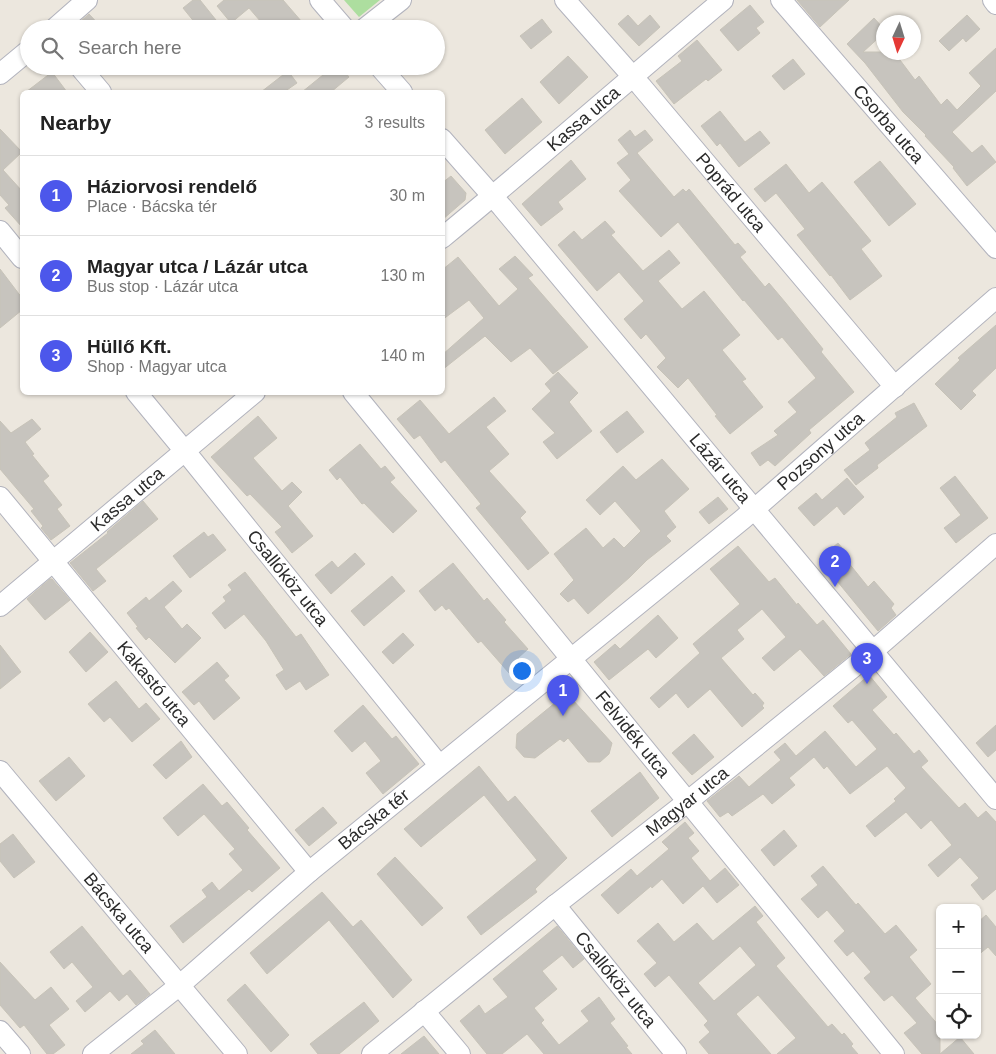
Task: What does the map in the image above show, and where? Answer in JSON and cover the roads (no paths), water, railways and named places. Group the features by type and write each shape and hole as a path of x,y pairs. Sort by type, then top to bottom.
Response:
{"street":[{"path":"64,20 87,0"},
{"path":"320,0 338,20"},
{"path":"375,20 401,0"},
{"name":"Poprád utca","path":"565,0 632,76 895,387"},
{"name":"Kassa utca","path":"445,236 723,0"},
{"name":"Csorba utca","path":"781,0 996,248"},
{"path":"992,0 996,4"},
{"path":"0,74 20,57"},
{"path":"87,75 99,90"},
{"path":"387,75 400,90"},
{"name":"Lázár utca","path":"445,142 493,196 996,799"},
{"path":"0,231 20,256"},
{"name":"Pozsony utca","path":"572,659 754,510 996,298"},
{"name":"Csallóköz utca","path":"138,395 439,765"},
{"name":"Kassa utca","path":"0,606 252,395"},
{"name":"Felvidék utca","path":"355,395 894,1054"},
{"name":"Kakastó utca","path":"0,497 309,872"},
{"name":"Magyar utca","path":"372,1054 872,652 996,544"},
{"name":"Bácska tér","path":"180,985 309,872 572,659"},
{"name":"Bácska utca","path":"0,771 237,1054"},
{"name":"Csallóköz utca","path":"555,905 676,1054"},
{"path":"93,1054 180,985"},
{"path":"424,1011 460,1054"},
{"path":"0,1031 20,1054"}],"place":[{"name":"Magyar utca / Lázár utca","path":"835,587"},
{"name":"Hüllő Kft.","path":"867,684"},
{"name":"Háziorvosi rendelő","path":"563,716"}]}
